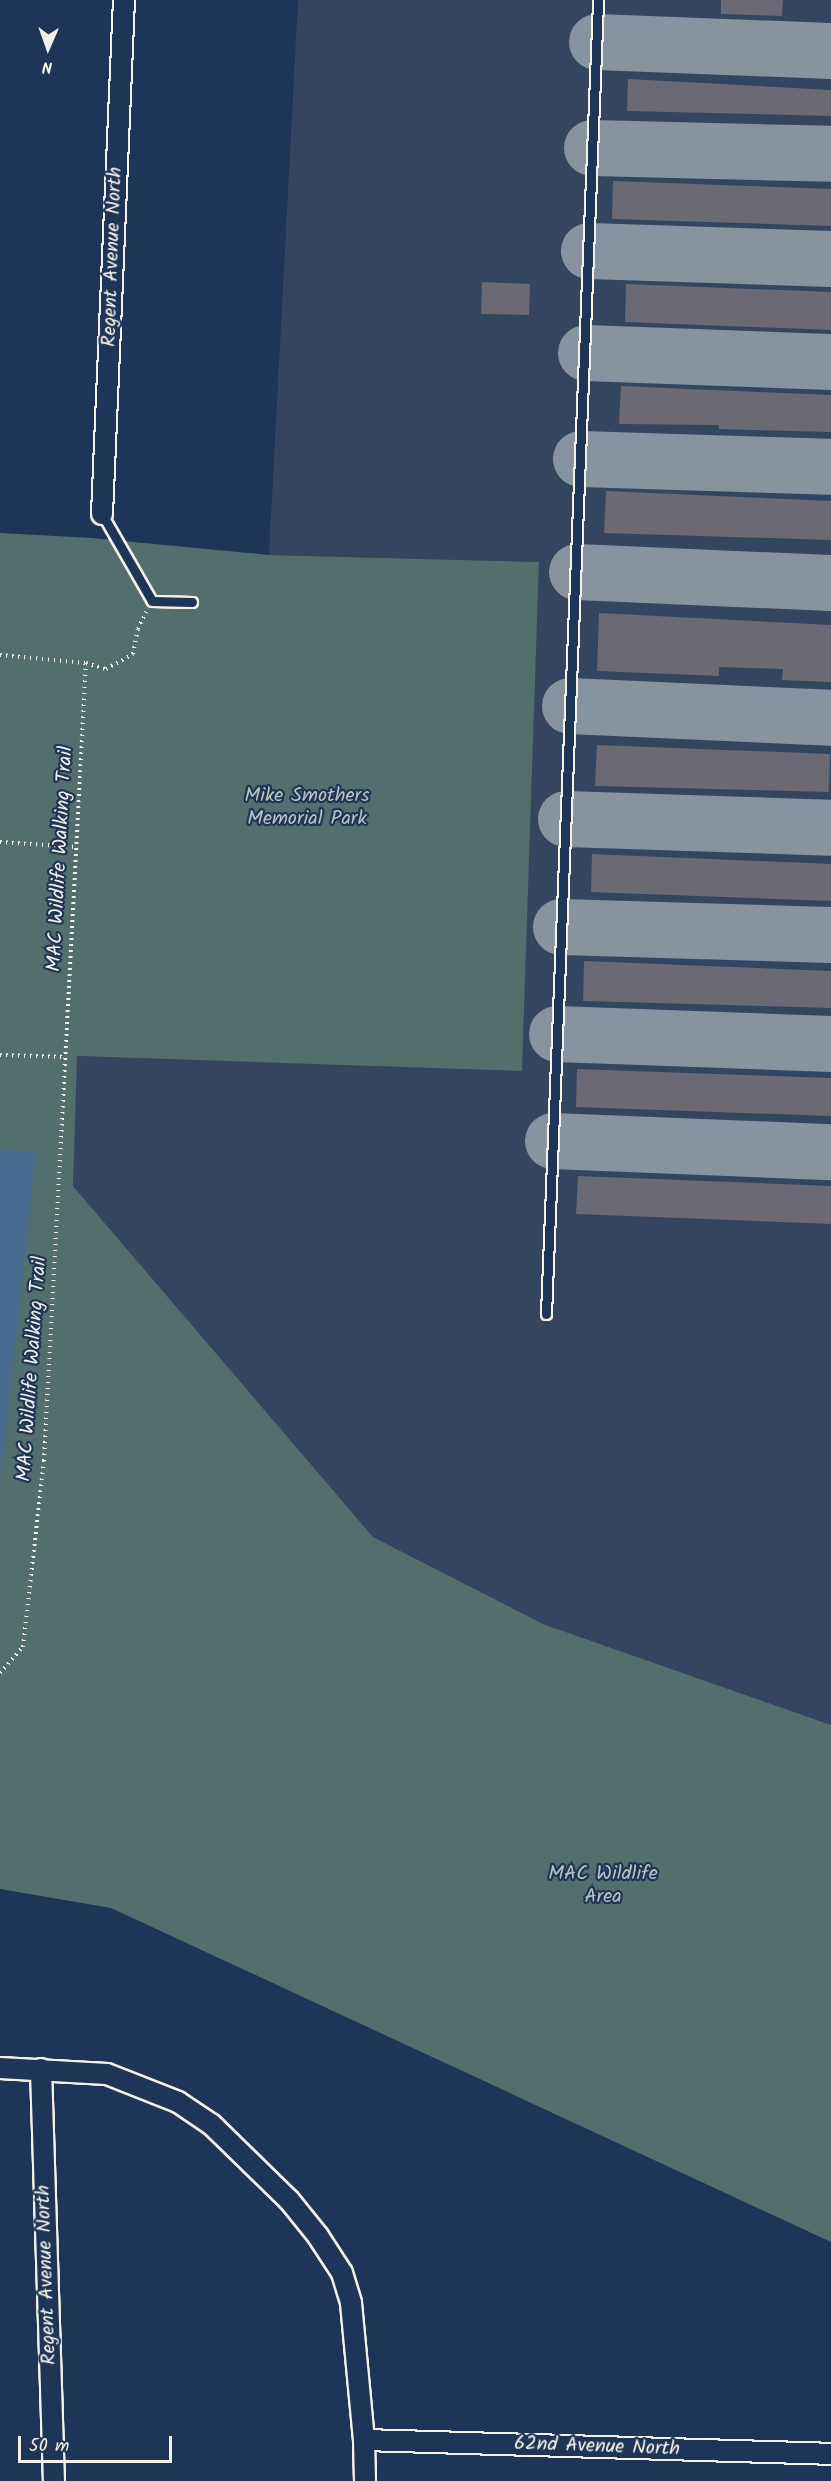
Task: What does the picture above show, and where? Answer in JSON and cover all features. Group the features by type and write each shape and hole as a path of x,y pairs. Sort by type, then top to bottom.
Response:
{"street":[{"name":"Regent Avenue North","path":"102,514 123,0"},
{"path":"0,2068 107,2074 144,2086 178,2102 211,2124 289,2200 318,2236 342,2273 351,2303 364,2440 365,2481"},
{"name":"Regent Avenue North","path":"41,2069 54,2481"},
{"name":"62nd Avenue North","path":"364,2440 831,2454"}],"lane":[{"path":"546,1314 598,0"},
{"path":"102,514 152,601 192,602"}],"path":[{"path":"0,655 86,663 106,669 132,654 138,629 152,601"},
{"name":"MAC Wildlife Walking Trail","path":"0,1673 23,1647 44,1461 86,663"},
{"path":"0,842 76,847"},
{"path":"0,1055 66,1057"}],"shaded area":[{"path":"298,0 831,0 831,1725 543,1624 373,1537 73,1186 76,1056 522,1070 539,562 269,555"},
{"path":"0,1149 36,1153 0,1480"}],"green space":[{"name":"MAC Wildlife Area","path":"0,533 92,538 269,555 539,562 522,1071 77,1056 73,1186 373,1537 543,1624 831,1725 831,2242 111,1908 0,1889"}],"building":[{"path":"721,0 783,0 782,16 721,14"},
{"path":"628,79 831,90 831,116 627,111"},
{"path":"613,181 831,189 831,226 612,219"},
{"path":"482,282 530,284 529,315 481,314"},
{"path":"626,284 831,292 831,330 625,322"},
{"path":"621,386 831,395 831,432 719,429 719,425 619,424"},
{"path":"606,491 831,501 831,540 604,533"},
{"path":"599,613 831,625 831,682 782,680 783,669 719,667 719,676 597,671"},
{"path":"597,745 830,754 829,792 595,786"},
{"path":"592,854 831,864 831,901 591,892"},
{"path":"584,961 831,971 831,1008 583,1001"},
{"path":"577,1069 831,1078 831,1116 576,1107"},
{"path":"578,1176 831,1186 831,1224 576,1214"}],"taxiway":[{"path":"597,42 831,51"},
{"path":"592,148 831,154"},
{"path":"589,251 831,259"},
{"path":"586,353 831,362"},
{"path":"581,459 831,467"},
{"path":"577,572 831,583"},
{"path":"570,706 831,718"},
{"path":"566,819 831,828"},
{"path":"561,927 831,935"},
{"path":"557,1034 831,1044"},
{"path":"553,1141 831,1152"}],"park label":[{"name":"Mike Smothers Memorial Park","path":"307,808"}]}
